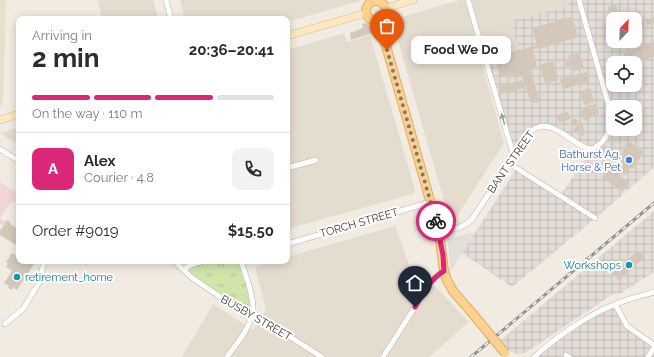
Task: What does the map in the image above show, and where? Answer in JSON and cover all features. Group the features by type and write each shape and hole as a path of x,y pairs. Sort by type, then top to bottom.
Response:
{"main road":[{"path":"373,0 382,2 386,8 386,14 379,21 369,19 366,14 365,10 367,4 373,0"},
{"path":"379,21 439,232 444,271 447,280 453,291 507,355"}],"street":[{"path":"166,0 170,16"},
{"path":"386,8 413,0"},
{"path":"468,0 514,157"},
{"name":"BANT STREET","path":"439,232 456,228 470,222 532,129 540,126 551,127 581,146 592,149 598,146 605,138 611,125 612,117 579,0"},
{"path":"290,35 366,14"},
{"path":"0,120 16,115"},
{"path":"0,149 16,159"},
{"path":"290,167 316,160"},
{"path":"510,164 595,218"},
{"name":"TORCH STREET","path":"290,243 431,202"},
{"path":"5,324 23,310 40,281 43,264"},
{"name":"BUSBY STREET","path":"177,264 190,278 245,314 253,314 257,316 322,357"},
{"path":"184,270 194,264"},
{"path":"228,357 248,326 253,314 252,300 242,264"},
{"path":"383,357 431,282 444,271"},
{"path":"534,357 554,340 593,314 615,304 654,292"},
{"path":"615,304 627,326 654,344"},
{"path":"648,357 654,348"}],"shaded area":[{"path":"0,0 6,0 3,105 0,106"},
{"path":"98,0 153,0 157,16 101,16"},
{"path":"180,0 360,1 290,21 290,16 184,16"},
{"path":"459,0 567,0 569,6 511,21 519,50 481,60 504,143 455,219 449,218 392,20"},
{"path":"567,0 654,0 654,167 598,216 512,287 462,253 517,168 560,196 592,149 556,130 536,127 514,157 485,59 519,50 511,21 569,6"},
{"path":"344,33 347,42 370,35 415,190 413,194 290,228 290,49"},
{"path":"16,128 16,144 0,133"},
{"path":"0,182 16,192 14,197 16,198 16,203 12,201 0,218"},
{"path":"654,211 654,272 621,293 613,294 525,353 518,354 508,350 501,340"},
{"path":"0,218 6,222 3,226 0,224"},
{"path":"395,226 409,265 441,292 469,322 429,357 182,357 213,304 253,330 266,310 255,267 265,264 290,264 290,256"},
{"path":"475,233 450,272 448,239"},
{"path":"615,304 627,326 654,345 654,357 534,357 554,340"}],"green space":[{"path":"197,264 242,264 252,300 253,314 245,314 184,270"}],"building":[{"path":"616,4 618,12 609,12 608,7"},
{"path":"642,16 645,26 642,27"},
{"path":"572,17 578,37 538,49 533,49 537,67 530,69 540,102 531,103 522,75 508,78 507,75 500,77 495,58 502,55 504,57 504,54 537,45 532,28"},
{"path":"654,17 654,23 647,25 645,20"},
{"path":"366,23 370,26 372,33 351,40 350,33 363,28 362,24"},
{"path":"606,27 606,37 605,37 602,28"},
{"path":"654,42 654,57 642,61 642,56 624,56 625,52 637,48 642,48 642,46"},
{"path":"579,52 584,68 573,71 572,66 567,67 565,62 570,61 568,56"},
{"path":"553,61 558,80 545,84 540,65"},
{"path":"587,72 590,82 563,89 560,79"},
{"path":"522,80 524,88 501,94 498,86"},
{"path":"590,88 594,102 584,105 580,91"},
{"path":"596,104 599,114 591,117 588,122 579,115 585,107"},
{"path":"568,112 570,119 560,122 558,121 556,115"},
{"path":"574,118 578,121 575,127 571,124"},
{"path":"579,122 584,124 582,127 585,130 583,137 573,131"},
{"name":"Bathurst Ag, Horse & Pet","path":"628,141 644,152 633,169 630,168 625,175 622,173 615,186 602,178 606,171 611,171"},
{"path":"621,177 629,182 623,191 615,186"},
{"name":"retirement_home","path":"7,220 11,223 10,224 16,228 16,245 0,235 0,231"},
{"name":"Workshops","path":"639,250 645,257 619,280 612,273"},
{"name":"retirement_home","path":"12,253 16,255 16,264 34,264 17,290 13,287 12,290 8,288 9,286 4,283 12,271 6,267 8,264 6,262"}],"railway":[{"path":"471,357 654,203"}],"way so far":[{"path":"387,50 436,221"}],"place":[{"name":"Food We Do","path":"387,50"},
{"name":"Bathurst Ag, Horse & Pet","path":"629,160"},
{"name":"Workshops","path":"629,265"},
{"name":"retirement_home","path":"17,277"}],"route":[{"path":"415,307 431,282 444,271 443,255 436,221"}]}
